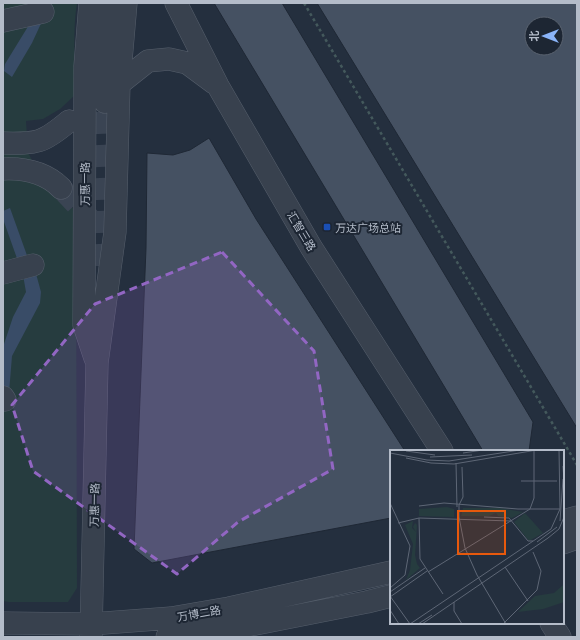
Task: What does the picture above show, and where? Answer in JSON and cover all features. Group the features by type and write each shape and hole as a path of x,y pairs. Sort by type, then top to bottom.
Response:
{"street":[{"name":"万惠一路","path":"90,3 85,66 84,325 97,362"},
{"path":"97,362 105,222 105,59 110,3"},
{"name":"万惠一路","path":"91,631 97,362 115,232 120,84 126,3"},
{"name":"汇智三路","path":"176,3 218,86 311,247 441,450"},
{"path":"3,21 37,14"},
{"path":"120,84 148,61 170,59 187,63 218,86"},
{"path":"3,143 38,142 52,135 69,121"},
{"path":"3,168 16,168 37,172 61,188"},
{"path":"3,272 33,265"},
{"path":"564,522 577,517"},
{"path":"564,543 577,538"},
{"name":"万博二路","path":"3,623 91,631 244,605 390,572"},
{"name":"万博二路","path":"167,637 235,628 368,602 390,596"},
{"path":"552,624 560,637"}],"path":[{"path":"304,3 577,465"}],"highlighted area":[{"path":"222,252 314,351 333,469 238,522 177,574 33,471 12,405 95,304"}],"green space":[{"path":"3,3 77,3 75,26 74,96 60,109 43,119 26,121 28,152 42,182 76,211 77,588 68,602 3,601"}],"water":[{"path":"29,3 41,3 44,17 32,43 12,77 4,71 5,64 32,20"},
{"path":"10,208 29,261 19,264 3,219 3,211"},
{"path":"35,270 41,292 40,303 12,356 9,393 3,389 3,347 13,317 26,292 23,275"}],"building":[{"path":"214,3 282,3 533,422 529,450 482,450"},
{"path":"317,3 577,3 577,428"},
{"path":"209,138 256,219 404,450 390,450 390,518 152,563 134,549 146,248 147,153 173,155 190,150"}],"tunnel":[{"path":"96,79 104,268"},
{"path":"61,188 89,218 92,224"}],"place":[{"name":"万达广场总站","path":"327,227"}]}
